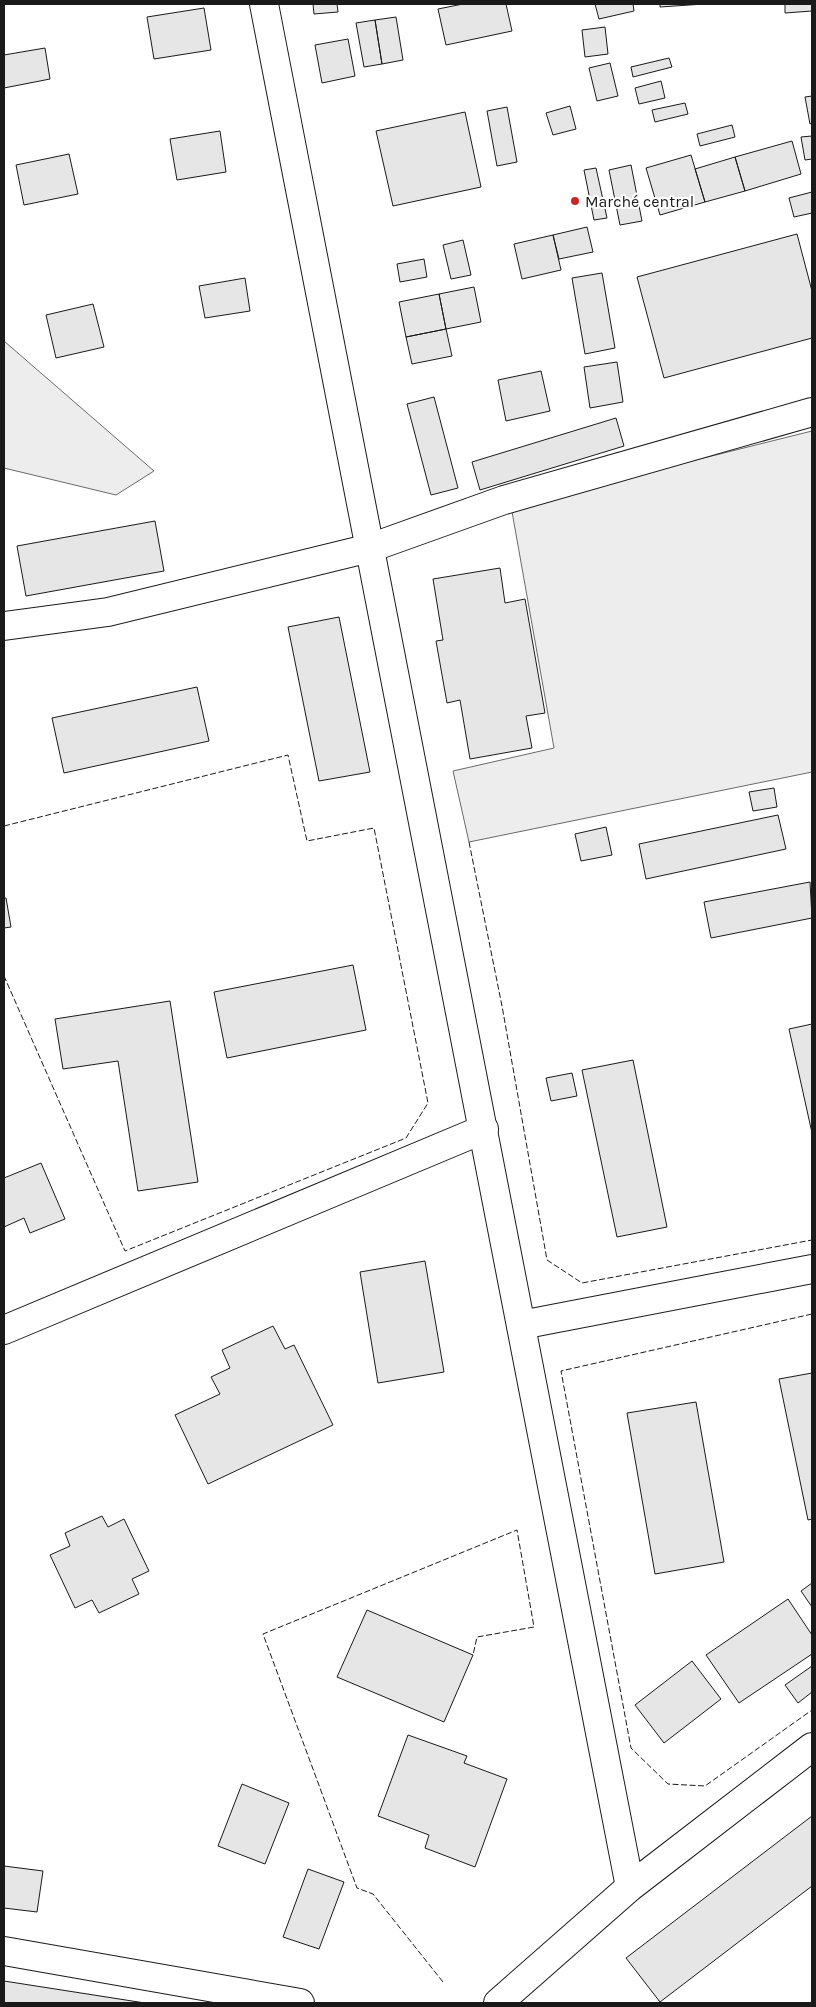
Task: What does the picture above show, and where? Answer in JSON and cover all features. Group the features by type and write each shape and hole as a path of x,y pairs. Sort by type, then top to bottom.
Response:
{"street":[{"path":"264,4 630,1887"},
{"path":"4,626 108,612 370,548 504,500 812,412"},
{"path":"4,1330 484,1129"},
{"path":"521,1325 812,1269"},
{"path":"498,2003 630,1887 812,1747"},
{"path":"4,1951 300,2003"}],"shaded area":[{"path":"4,341 154,471 116,495 4,468"},
{"path":"812,431 812,772 469,842 453,771 554,748 511,506"}],"building":[{"path":"313,4 337,4 338,12 314,14"},
{"path":"463,4 506,4 512,31 446,45 438,9"},
{"path":"595,4 633,4 634,11 599,19"},
{"path":"660,4 704,4 660,7"},
{"path":"785,4 812,4 812,11 785,13"},
{"path":"204,8 211,50 154,59 147,17"},
{"path":"396,17 403,60 382,64 375,20"},
{"path":"375,20 382,64 364,67 356,23"},
{"path":"605,27 608,54 585,57 582,30"},
{"path":"348,39 355,76 322,83 315,45"},
{"path":"45,48 50,79 4,88 4,55"},
{"path":"669,58 672,67 633,77 631,67"},
{"path":"610,63 618,96 597,101 589,68"},
{"path":"661,81 665,98 639,104 635,88"},
{"path":"812,96 812,123 810,124 805,97"},
{"path":"685,103 688,114 655,122 652,110"},
{"path":"570,106 576,129 553,135 546,113"},
{"path":"507,107 517,162 497,166 487,111"},
{"path":"465,112 481,187 393,206 376,131"},
{"path":"732,125 735,137 700,146 697,134"},
{"path":"220,131 226,172 177,180 170,139"},
{"path":"812,136 812,159 805,160 801,137"},
{"path":"792,141 801,174 745,191 735,157"},
{"path":"69,154 78,194 24,205 16,165"},
{"path":"691,155 705,202 660,215 646,168"},
{"path":"735,157 745,191 705,202 695,169"},
{"path":"631,165 642,221 620,225 609,170"},
{"path":"596,168 607,218 594,220 584,170"},
{"path":"812,192 812,213 794,217 789,198"},
{"path":"587,227 593,252 559,259 553,235"},
{"path":"797,234 812,291 812,338 664,378 637,277"},
{"path":"553,235 561,270 522,279 514,244"},
{"path":"463,240 471,275 451,279 443,245"},
{"path":"424,259 427,277 400,282 397,264"},
{"path":"602,273 615,348 585,354 572,278"},
{"path":"245,278 250,311 205,318 199,286"},
{"path":"474,287 481,322 446,329 439,294"},
{"path":"439,294 446,329 406,337 399,302"},
{"path":"93,304 104,347 56,358 46,315"},
{"path":"446,329 452,356 412,364 406,337"},
{"path":"617,362 623,402 590,408 584,367"},
{"path":"541,371 550,411 506,421 498,380"},
{"path":"434,397 458,488 431,495 407,404"},
{"path":"616,418 624,446 480,490 472,462"},
{"path":"155,521 164,571 26,596 17,546"},
{"path":"500,568 505,603 525,599 545,713 526,716 532,748 470,759 460,700 447,703 436,641 443,640 433,579"},
{"path":"339,617 370,772 319,781 288,627"},
{"path":"197,687 209,741 64,773 52,718"},
{"path":"774,788 777,807 753,811 749,792"},
{"path":"778,815 786,849 646,879 639,844"},
{"path":"606,827 612,855 581,861 575,834"},
{"path":"810,882 812,918 711,938 704,902"},
{"path":"4,898 6,898 11,927 4,928"},
{"path":"353,965 366,1030 227,1058 214,992"},
{"path":"170,1001 198,1182 138,1191 118,1061 63,1069 55,1019"},
{"path":"812,1024 812,1133 789,1029"},
{"path":"633,1060 667,1227 617,1237 582,1070"},
{"path":"572,1073 577,1096 551,1101 546,1078"},
{"path":"41,1163 65,1219 30,1233 24,1218 4,1227 4,1178"},
{"path":"425,1261 444,1372 378,1383 360,1272"},
{"path":"273,1326 285,1349 294,1345 333,1425 208,1484 175,1415 220,1394 211,1377 230,1368 222,1350"},
{"path":"812,1373 812,1519 808,1520 779,1379"},
{"path":"696,1402 724,1562 655,1574 627,1413"},
{"path":"102,1516 108,1527 124,1519 149,1571 132,1579 139,1594 99,1613 92,1600 75,1608 50,1555 70,1546 65,1533"},
{"path":"812,1583 812,1607 801,1591"},
{"path":"788,1599 812,1635 812,1654 739,1703 706,1655"},
{"path":"367,1610 473,1655 444,1722 337,1677"},
{"path":"692,1661 721,1699 664,1743 635,1705"},
{"path":"812,1666 812,1692 798,1703 785,1685"},
{"path":"408,1735 467,1756 464,1763 507,1779 475,1867 425,1848 429,1835 378,1816"},
{"path":"242,1784 289,1803 265,1864 218,1846"},
{"path":"812,1816 812,1886 660,2002 626,1958"},
{"path":"4,1866 43,1871 37,1912 4,1908"},
{"path":"308,1869 344,1882 319,1949 283,1937"},
{"path":"4,1981 145,2003 4,2003"}],"fence":[{"path":"4,826 288,755 307,841 374,828 428,1103 406,1138 125,1251 4,976"},
{"path":"469,842 502,1006 547,1260 582,1283 812,1240"},
{"path":"812,1314 561,1371 631,1748 668,1784 705,1786 812,1710"},
{"path":"443,1982 373,1894 357,1888 263,1634 517,1530 534,1627 477,1637 473,1655"}],"place":[{"name":"Marché central","path":"575,201"}]}
